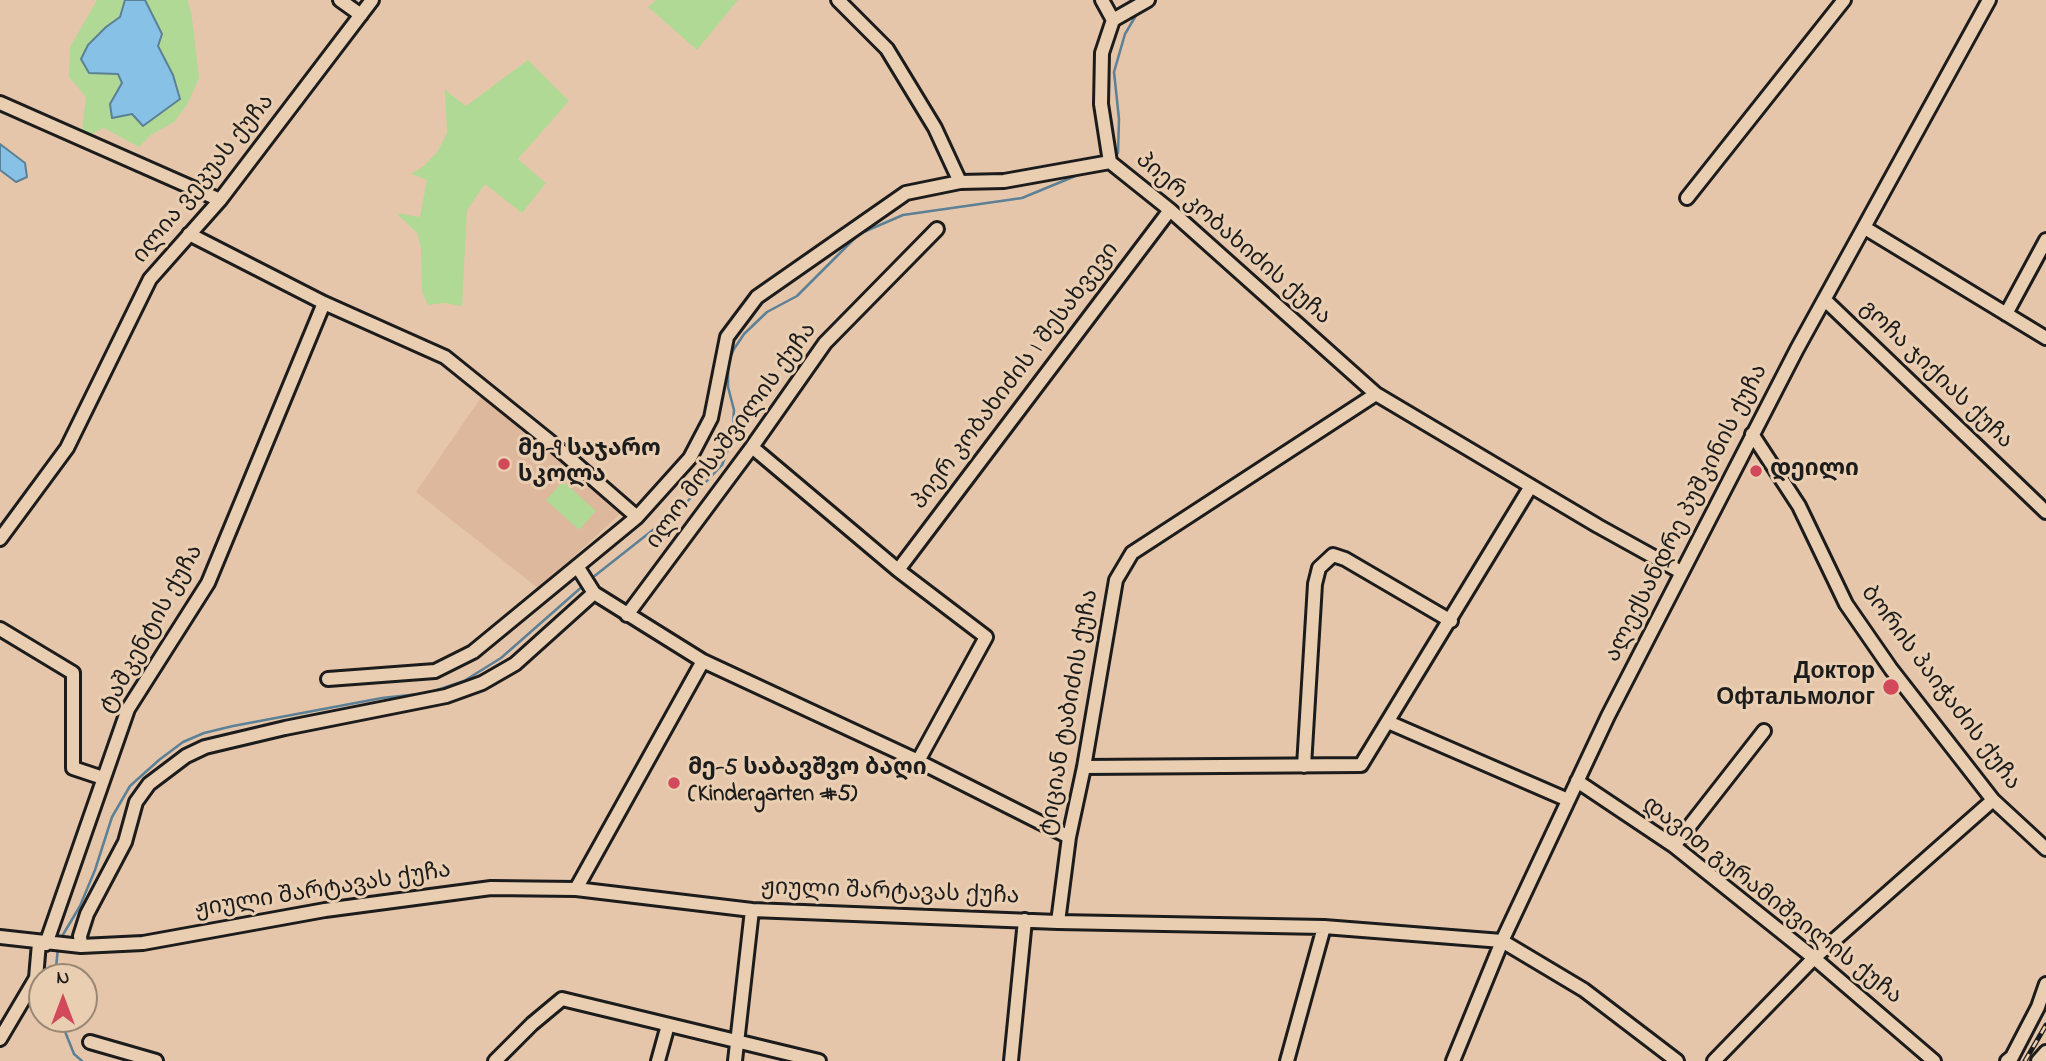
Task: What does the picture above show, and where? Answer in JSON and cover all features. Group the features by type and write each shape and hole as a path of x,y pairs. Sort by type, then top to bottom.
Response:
{"street":[{"path":"340,0 361,15"},
{"name":"ილია ვეკუას ქუჩა","path":"0,540 67,448 150,279 220,200 372,0"},
{"path":"838,0 887,49 935,128 960,182"},
{"path":"1102,0 1113,20"},
{"path":"1110,162 1101,104 1101,52 1113,20 1148,0"},
{"path":"1687,198 1844,0"},
{"name":"ალექსანდრე პუშკინის ქუჩა","path":"1453,1061 1502,941 1577,781 1681,572 1752,434 1989,0"},
{"path":"0,103 220,200"},
{"name":"პიერ კობახიძის ქუჩა","path":"328,679 435,671 473,652 637,517 690,458 711,418 727,337 757,297 906,193 960,182 1004,181 1110,162 1170,210 1376,394 1681,572"},
{"name":"პიერ კობახიძის I შესახვევი","path":"898,570 1170,210"},
{"path":"1865,228 2046,338"},
{"name":"ილო მოსაშვილის ქუჩა","path":"627,615 752,447 825,343 937,229"},
{"path":"189,234 324,303 445,357 553,444 637,517"},
{"path":"2006,314 2046,240"},
{"name":"გოჩა ჯიქიას ქუჩა","path":"1825,300 2046,512"},
{"name":"ტაშკენტის ქუჩა","path":"0,1039 36,978 42,943 128,709 208,583 324,303"},
{"name":"ტიციან ტაბიძის ქუჩა","path":"1058,922 1069,837 1084,767 1116,580 1132,553 1376,394"},
{"name":"ბორის პაიჭაძის ქუჩა","path":"1752,434 1799,506 1846,604 1891,669 1993,800 2046,849"},
{"path":"752,447 898,570 986,637 918,761"},
{"path":"1084,767 1362,765 1531,486"},
{"path":"1304,766 1315,584 1319,568 1333,555 1345,559 1451,621"},
{"path":"577,566 592,592 703,661 918,761 1069,837"},
{"path":"75,945 87,914 125,842 136,802 149,784 186,756 205,747 446,696 482,683 515,664 592,592"},
{"path":"0,629 73,673 73,768 103,778"},
{"path":"576,888 703,661"},
{"path":"1388,722 1568,800"},
{"path":"1674,846 1764,731"},
{"name":"დავით გურამიშვილის ქუჩა","path":"1577,781 1674,846 1814,958 1934,1061"},
{"path":"1714,1061 1814,958 1993,800"},
{"name":"ჟიული შარტავას ქუჩა","path":"42,943 142,943 325,910 491,888 576,888 752,910 1058,922 1324,927 1502,941 1584,990 1677,1061"},
{"path":"735,1061 752,910"},
{"path":"1011,1061 1025,920"},
{"path":"1287,1061 1324,927"},
{"path":"0,937 42,943"},
{"path":"2007,1061 2012,1057 2038,1007 2046,985"},
{"path":"495,1061 562,999 819,1061"},
{"path":"658,1061 668,1025"},
{"path":"90,1042 156,1061"},
{"path":"2038,1061 2046,1052"}],"shaded area":[{"name":"მე-9 საჯარო სკოლა","path":"484,393 624,510 539,589 416,492"}],"green space":[{"path":"97,0 188,0 199,78 187,105 174,122 151,135 139,147 104,128 81,139 86,97 69,77 70,47"},
{"path":"656,0 738,0 697,50 648,7"},
{"path":"528,60 569,101 518,159 546,183 522,213 485,184 467,210 462,306 444,303 428,305 422,292 421,247 417,233 396,213 420,217 427,180 411,174 424,166 438,151 447,133 445,90 466,106"},
{"path":"563,481 596,511 579,530 546,500"}],"water":[{"path":"125,0 145,0 162,34 158,46 173,75 180,99 143,126 132,114 112,118 110,104 122,83 118,74 89,73 81,59 88,45 120,17"},
{"path":"0,144 25,163 27,177 16,182 0,170"}],"waterway":[{"path":"1114,155 1118,153 1119,119 1114,72 1125,34 1138,12"},
{"path":"592,578 682,507 722,465 732,439 734,410 728,387 728,362 734,349 744,334 767,312 797,296 859,234 903,215 1022,198 1085,172"},
{"path":"61,938 80,906 112,817 130,786 183,742 204,733 233,726 382,698 428,693 464,681 501,658 584,585"},
{"path":"56,963 58,948"},
{"path":"66,1033 74,1054 82,1061"}],"railway":[{"path":"2025,1061 2046,1025"}],"place":[{"name":"მე-9 საჯარო სკოლა","path":"504,464"},
{"name":"დეილი","path":"1756,471"},
{"name":"Доктор Офтальмолог","path":"1891,687"},
{"name":"მე-5 საბავშვო ბაღი (Kindergarten #5)","path":"674,783"}]}
